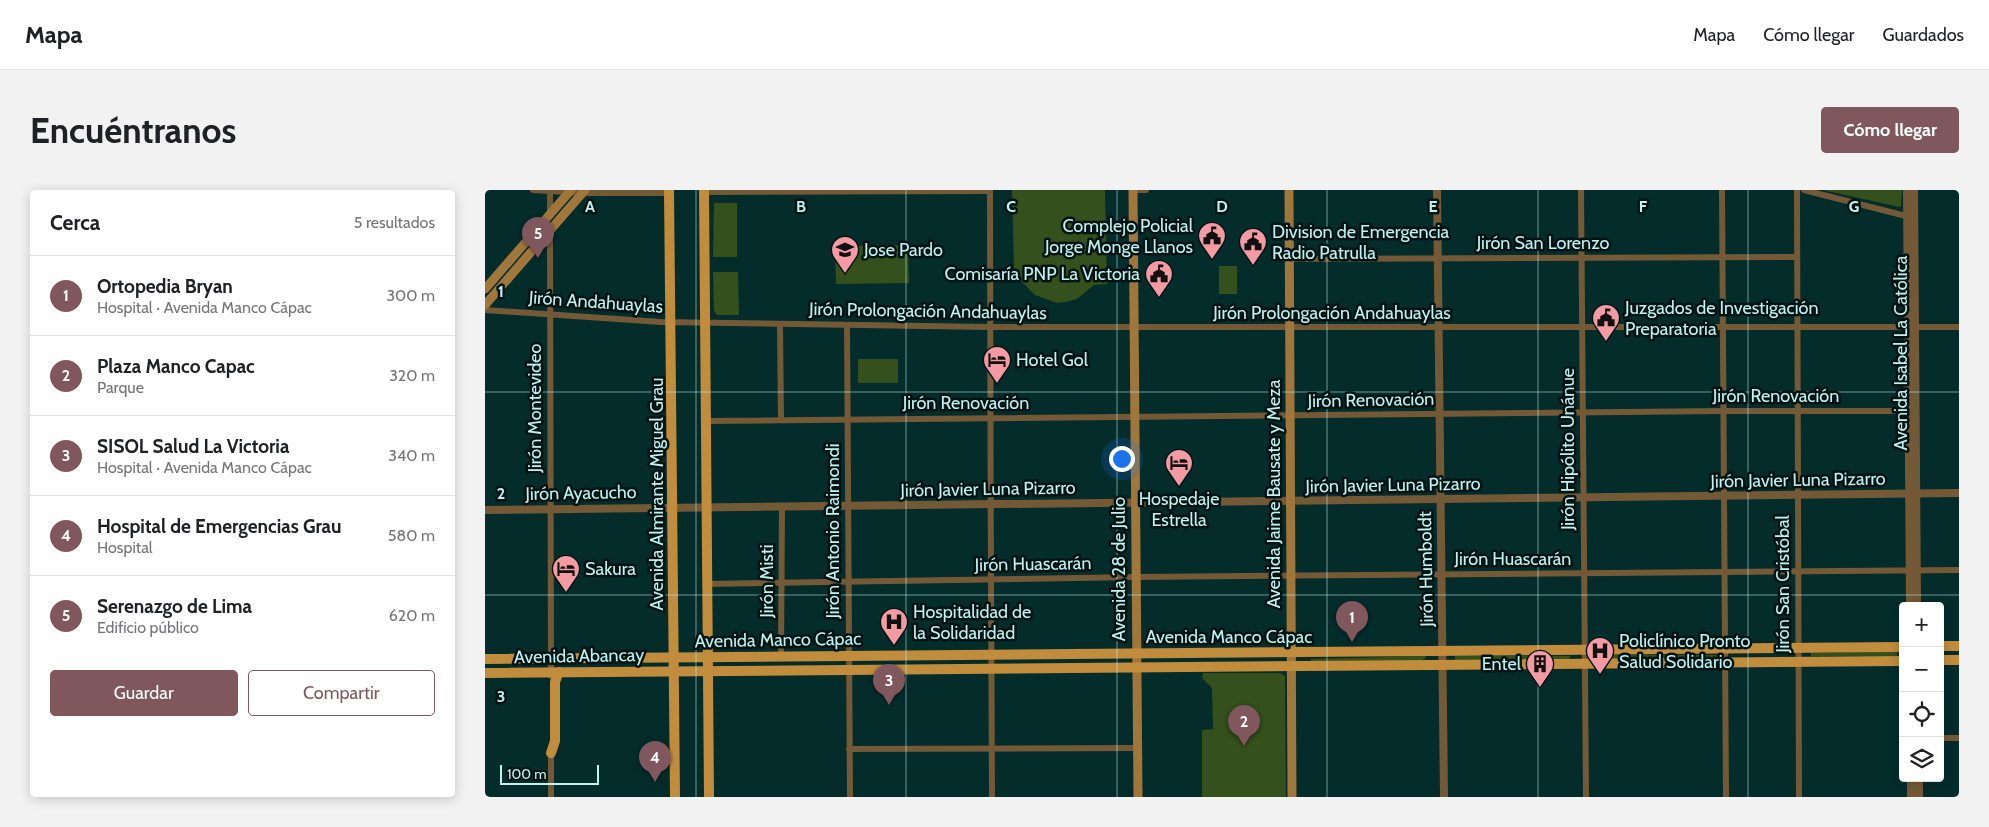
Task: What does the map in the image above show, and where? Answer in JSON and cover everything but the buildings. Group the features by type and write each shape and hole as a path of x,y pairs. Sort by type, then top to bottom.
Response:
{"main road":[{"name":"Avenida 28 de Julio","path":"1133,190 1138,797"},
{"name":"Avenida Jaime Bausate y Meza","path":"1289,190 1292,797"},
{"path":"485,289 569,191"},
{"path":"485,305 584,191"},
{"name":"Avenida Almirante Miguel Grau","path":"669,191 674,322 675,797"},
{"path":"705,191 703,323 706,421 704,507 708,584 704,671 709,797"},
{"path":"1944,646 1959,646"},
{"name":"Avenida Manco Cápac","path":"676,658 1899,647"},
{"name":"Avenida Abancay","path":"485,659 676,658"},
{"path":"1944,660 1959,660"},
{"name":"Avenida Manco Cápac","path":"676,671 1899,661"},
{"name":"Avenida Abancay","path":"485,673 676,671"},
{"path":"551,752 555,741 555,672"}],"street":[{"path":"533,190 669,191"},
{"path":"705,191 990,190 992,797"},
{"path":"1133,190 1146,190"},
{"name":"Jirón Humboldt","path":"1437,190 1443,797"},
{"name":"Jirón Hipólito Unánue","path":"1581,190 1586,797"},
{"path":"1722,190 1726,797"},
{"name":"Jirón San Cristóbal","path":"1797,190 1799,797"},
{"path":"1804,190 1911,217"},
{"name":"Avenida Isabel La Católica","path":"1907,190 1911,217"},
{"name":"Avenida Isabel La Católica","path":"1910,602 1913,570 1911,217 1914,190"},
{"path":"550,191 550,214"},
{"name":"Jirón Montevideo","path":"550,230 550,658 555,672"},
{"name":"Jirón San Lorenzo","path":"1289,259 1797,256"},
{"name":"Jirón Andahuaylas","path":"485,310 703,323"},
{"name":"Jirón Prolongación Andahuaylas","path":"703,323 1134,328 1959,327"},
{"path":"780,324 781,420"},
{"name":"Jirón Antonio Raimondi","path":"847,325 850,797"},
{"name":"Jirón Renovación","path":"706,421 1583,412 1913,411"},
{"name":"Jirón Javier Luna Pizarro","path":"704,507 1959,493"},
{"name":"Jirón Misti","path":"781,657 782,506"},
{"name":"Jirón Ayacucho","path":"485,510 704,507"},
{"name":"Avenida Isabel La Católica","path":"1913,570 1917,602"},
{"name":"Jirón Huascarán","path":"708,584 1291,575 1959,570"},
{"path":"1944,738 1959,738"},
{"path":"849,749 1137,748"},
{"path":"551,752 551,797"},
{"path":"1911,782 1911,797"},
{"path":"1919,782 1919,797"}],"green space":[{"path":"1012,190 1105,190 1107,284 1094,285 1077,299 1066,302 1057,303 1035,295 1022,282 1014,269"},
{"path":"1823,190 1902,190 1901,206 1899,207"},
{"path":"714,203 737,203 737,257 713,257"},
{"path":"908,245 909,283 836,284 835,246"},
{"path":"1219,266 1237,266 1237,294 1219,294"},
{"path":"713,272 738,272 739,315 717,315 714,311"},
{"path":"858,359 898,359 898,383 858,383"},
{"path":"1897,652 1897,656 1811,656 1811,653"},
{"path":"1596,655 1717,655 1717,659 1596,659"},
{"path":"1426,656 1425,659 1417,661 1311,663 1311,659"},
{"path":"1455,656 1571,656 1568,660 1455,661"},
{"path":"1203,673 1280,673 1285,676 1286,797 1202,797 1202,730 1213,729 1212,688 1202,678"}],"place":[{"name":"Serenazgo de Lima","path":"538,258"},
{"name":"Complejo Policial Jorge Monge Llanos","path":"1212,260"},
{"name":"Division de Emergencia Radio Patrulla","path":"1253,266"},
{"name":"Jose Pardo","path":"845,274"},
{"name":"Comisaría PNP La Victoria","path":"1159,298"},
{"name":"Juzgados de Investigación Preparatoria","path":"1606,342"},
{"name":"Hotel Gol","path":"997,384"},
{"name":"Hospedaje Estrella","path":"1179,487"},
{"name":"Sakura","path":"566,593"},
{"name":"Ortopedia Bryan","path":"1352,642"},
{"name":"Hospitalidad de la Solidaridad","path":"894,646"},
{"name":"Policlínico Pronto Salud Solidario","path":"1600,675"},
{"name":"Entel","path":"1540,688"},
{"name":"SISOL Salud La Victoria","path":"889,705"},
{"name":"Plaza Manco Capac","path":"1244,746"},
{"name":"Hospital de Emergencias Grau","path":"655,782"}]}
